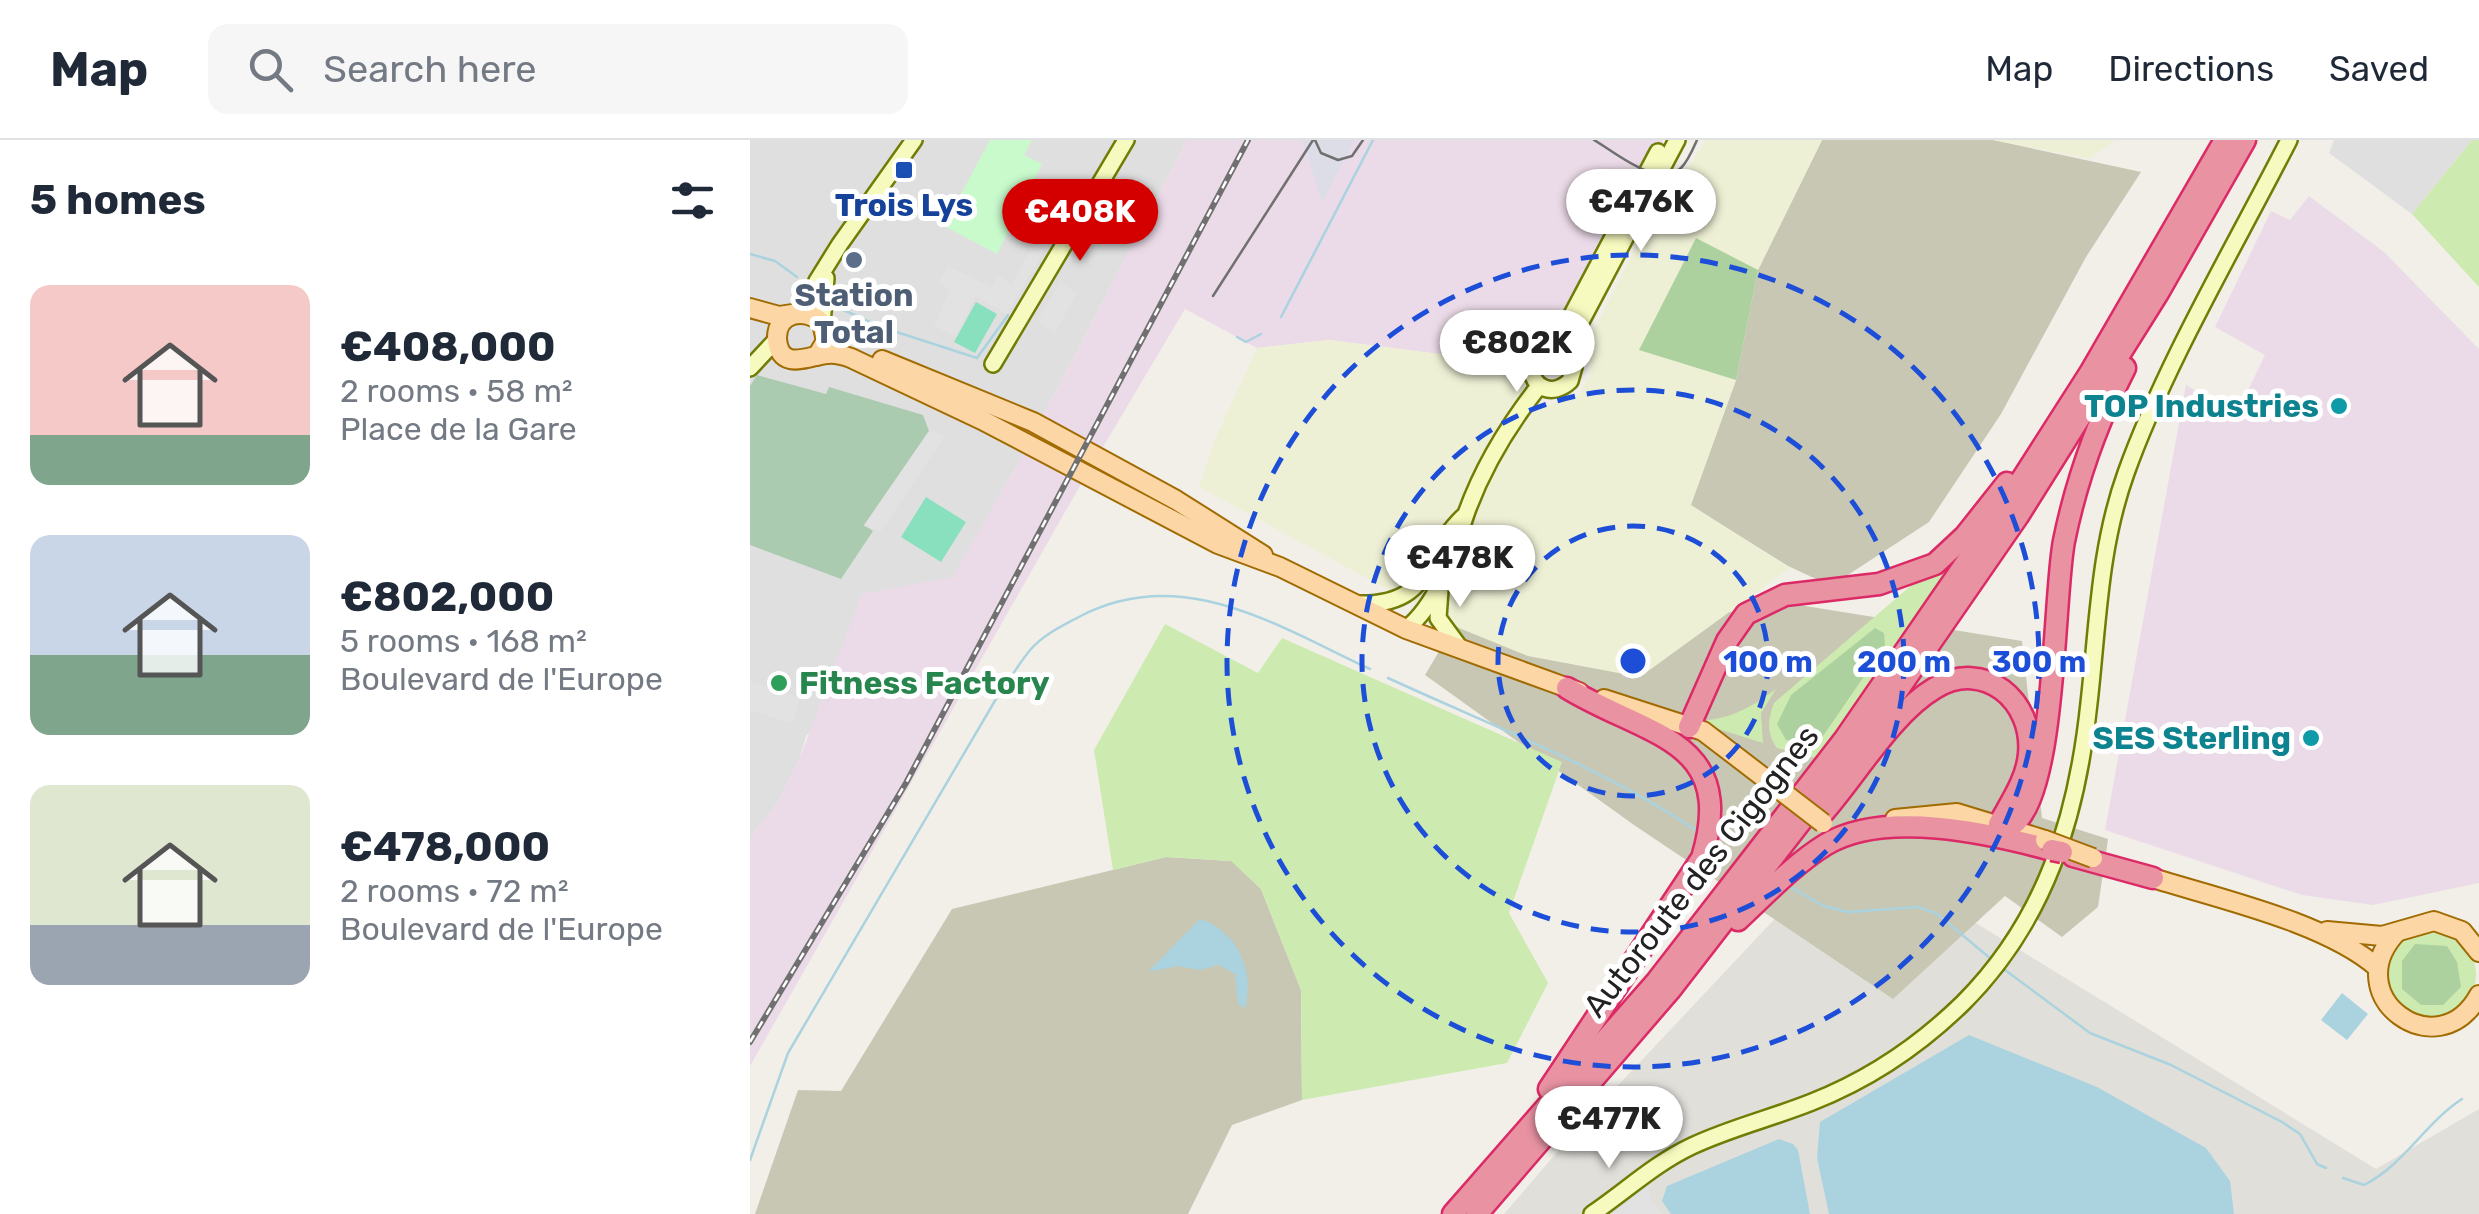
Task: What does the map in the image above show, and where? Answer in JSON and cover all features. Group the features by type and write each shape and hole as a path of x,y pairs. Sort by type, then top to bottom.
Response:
{"highway":[{"name":"Autoroute des Cigognes","path":"1453,1214 1657,981 1844,740 2004,509 2090,373 2225,140"},
{"name":"Autoroute des Cigognes","path":"1476,1214 1689,966 1857,749 2018,516 2158,292 2245,140"},
{"path":"2003,826 2022,816 2029,802 2048,718 2058,577 2071,514 2096,434 2158,292"},
{"path":"1696,729 1727,642 1746,614 1785,595 1880,584 1935,564 1965,536 2008,482 2069,388 2090,373"},
{"path":"1689,966 1836,798 1893,726 1921,698 1950,680 1992,682 2011,694 2026,720 2030,756 2003,826"},
{"path":"1510,1148 1702,858 1712,826 1707,782 1700,766 1689,755 1669,739 1568,688"},
{"path":"2029,802 2033,820 2056,848"},
{"path":"1689,966 1790,871 1829,843 1868,831 1906,827 1966,831 2056,848 2153,878"}],"main road":[{"path":"753,365 780,343 782,322 811,300 816,281 914,140"},
{"path":"993,364 1126,140"},
{"path":"1665,140 1566,326 1551,346 1540,350 1530,366 1540,386 1553,390 1565,387 1573,374 1570,355 1576,331 1677,140"},
{"path":"1596,1212 1638,1177 1689,1147 1812,1102 1892,1060 1964,1002 2014,940 2060,851 2079,780 2100,583 2108,534 2126,472 2189,336 2289,140"},
{"path":"817,356 824,346 828,266"},
{"path":"751,309 779,316 797,313 816,318 824,329 1033,422 1208,518 1280,567"},
{"path":"751,309 780,343 804,361 828,354 850,358 982,420 1218,544 1280,567 1406,629 1696,729 1834,828 1851,829 1882,820 1957,813 2316,930 2378,968"},
{"path":"1551,346 1570,355"},
{"path":"1406,629 1420,618 1508,430 1540,386"},
{"path":"1354,604 1396,601 1411,591 1466,514"},
{"path":"1442,576 1436,606 1438,618 1460,648"},
{"path":"2316,930 2382,936 2434,921 2450,924 2472,940 2479,952"},
{"path":"2397,932 2388,942 2378,968 2382,995 2389,1007 2411,1023 2438,1026 2452,1022 2477,1001"}],"shaded area":[{"path":"750,140 1187,140 1025,451 953,578 806,736 778,802 750,838"},
{"path":"1187,140 1663,140 1556,331 1492,357 1329,340 1257,348 1185,309 750,1066 750,838 778,802 799,760 862,594 953,577 1025,451"},
{"path":"1302,140 1355,140 1322,202 1304,145"},
{"path":"1706,140 1822,140 1758,270 1695,239 1640,350 1736,380 1691,505 1790,568 1640,677 1528,656 1459,628 1199,487 1216,437 1257,348 1329,340 1492,357 1521,371 1525,385 1521,394 1537,408 1579,395 1591,374 1590,338 1667,185 1681,179"},
{"path":"1822,140 1993,140 2141,172 2086,257 2001,414 1929,522 1831,586 1788,566 1690,505 1736,380 1758,270"},
{"path":"1993,140 2116,140 2090,159"},
{"path":"2334,140 2472,140 2412,214 2329,153"},
{"path":"1100,174 1067,231 1056,230 1007,314 975,296 956,336 934,326 950,289 939,284 947,266 992,287 998,276 1012,284 1066,183"},
{"path":"2309,196 2384,252 2479,349 2479,883 2373,905 2302,895 2105,830 2186,385 2236,415 2265,355 2215,327 2271,211 2290,220"},
{"path":"1060,282 1077,293 1055,333 1037,321"},
{"path":"929,431 945,436 881,531 864,526"},
{"path":"1472,596 1570,632 1793,604 2022,641 2042,818 2108,839 2098,907 2062,937 2005,896 1893,999 1634,825 1425,675"},
{"path":"750,681 801,698 792,724 750,710"},
{"path":"1846,843 2376,1169 2479,1109 2479,1214 1504,1214 1578,1128"},
{"path":"1166,857 1232,861 1261,889 1301,990 1302,1100 1232,1125 1188,1214 755,1214 798,1090 841,1091 952,909"},
{"path":"1648,1185 1650,1198 1662,1214 1612,1214"}],"green space":[{"path":"990,140 1032,140 1024,155 1042,164 997,254 944,226"},
{"path":"2472,140 2479,140 2479,287 2412,214"},
{"path":"1696,238 1758,270 1736,380 1639,350"},
{"path":"976,302 997,314 975,353 954,342"},
{"path":"757,375 826,394 829,387 923,415 929,431 864,525 873,531 841,579 750,545 750,386"},
{"path":"926,497 966,522 941,562 901,537"},
{"path":"1997,504 1819,759 1777,748 1769,726 1774,703 1914,583"},
{"path":"1165,624 1258,673 1282,638 1562,762 1509,913 1548,983 1507,1063 1302,1100 1301,990 1261,889 1231,861 1166,857 1113,870 1094,750"},
{"path":"1875,628 1884,633 1885,646 1823,736 1807,744 1786,740 1777,724 1791,695"},
{"path":"1776,689 1761,713 1763,743 1693,721 1737,712"},
{"path":"2431,930 2463,943 2476,975 2463,1007 2431,1020 2399,1007 2386,975 2399,943"},
{"path":"2415,944 2447,946 2457,962 2461,987 2443,1005 2421,1005 2402,989 2402,961"}],"water":[{"path":"1200,919 1224,933 1240,954 1248,981 1245,1008 1238,1004 1235,974 1219,965 1200,970 1178,966 1148,972"},
{"path":"2342,993 2368,1014 2347,1040 2321,1020"},
{"path":"1969,1035 2097,1087 2206,1148 2230,1181 2234,1214 1829,1214 1817,1158 1820,1122"},
{"path":"1779,1139 1798,1150 1810,1214 1671,1214 1662,1201 1667,1186"}],"waterway":[{"path":"1281,317 1373,140"},
{"path":"750,254 775,261 797,277"},
{"path":"833,305 878,326 977,358 1008,315"},
{"path":"1237,337 1246,342 1261,334"},
{"path":"750,1160 788,1053 996,699 1040,640 1075,619 1114,603 1152,596 1189,598 1262,619 1370,669"},
{"path":"1388,678 1585,767 1697,831"},
{"path":"1790,887 1824,906 1848,912 1918,907 1936,913 1991,959"},
{"path":"2001,967 2090,1033 2171,1065 2282,1122 2300,1134 2317,1164 2326,1168"},
{"path":"2343,1178 2364,1185 2378,1177 2462,1099"}],"tram line":[{"path":"1213,296 1313,140"},
{"path":"1315,140 1321,153 1338,160 1352,156 1363,140"},
{"path":"1594,140 1636,166 1660,174 1681,168 1697,140"}],"railway":[{"path":"750,1042 906,783 1248,140"}],"place":[{"name":"Trois Lys","path":"904,170"},
{"name":"Station Total","path":"854,260"},
{"name":"TOP Industries","path":"2339,406"},
{"name":"Fitness Factory","path":"779,683"},
{"name":"SES Sterling","path":"2311,738"}]}
